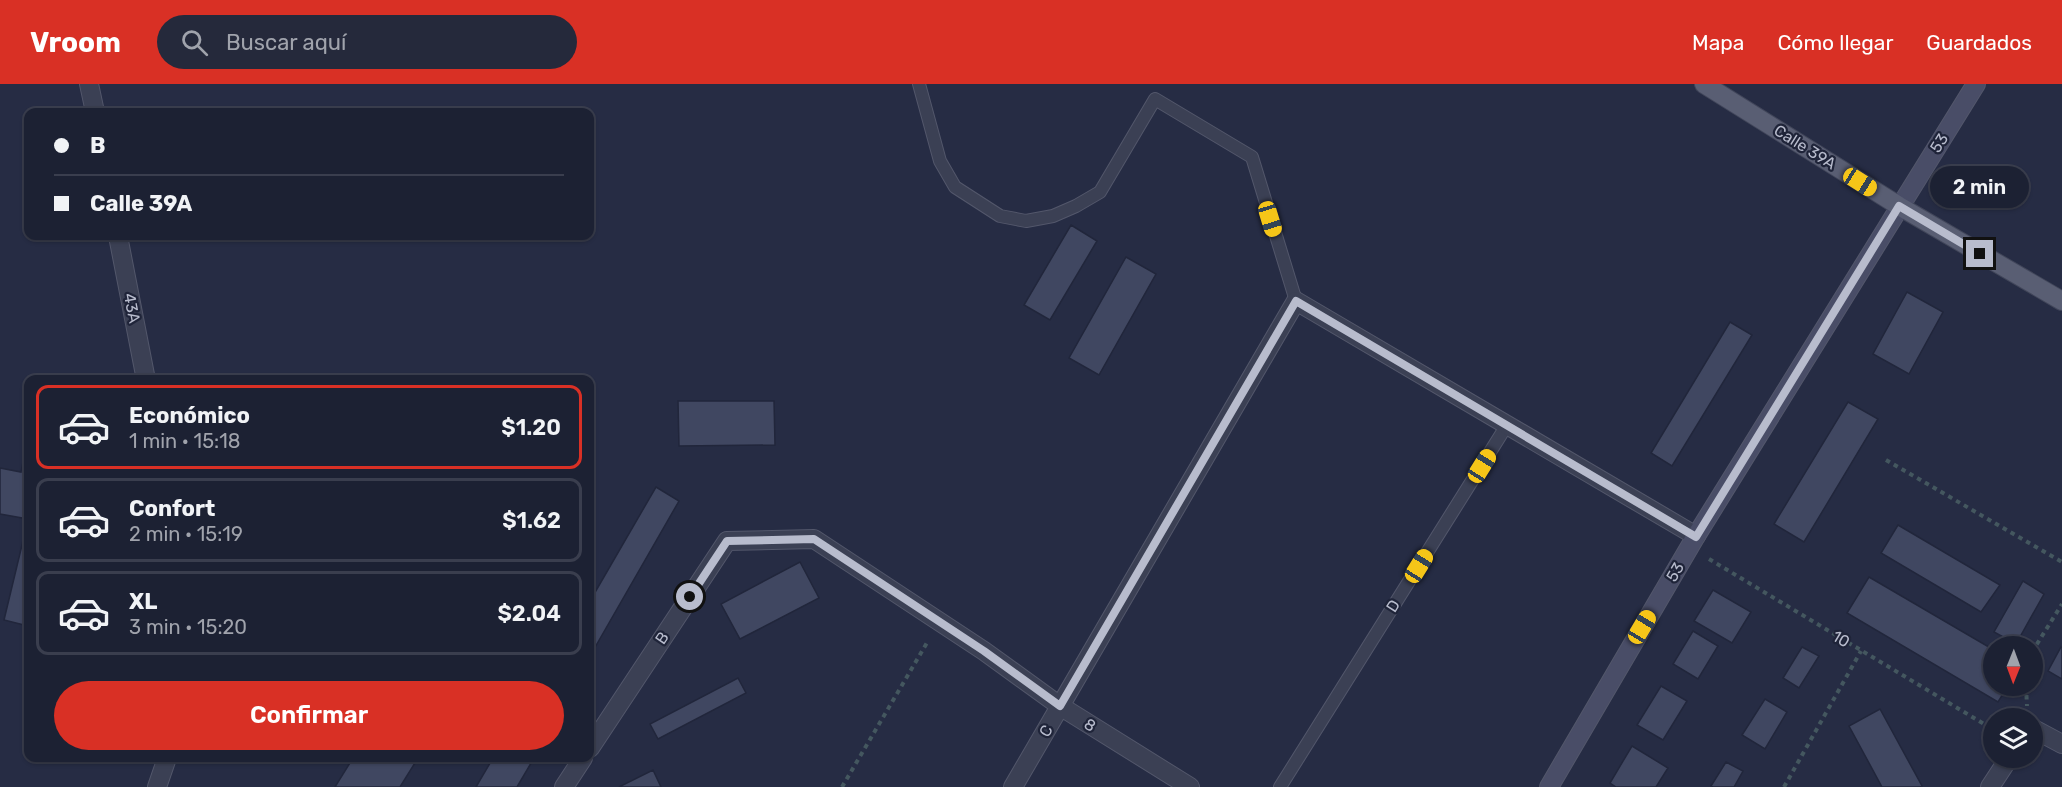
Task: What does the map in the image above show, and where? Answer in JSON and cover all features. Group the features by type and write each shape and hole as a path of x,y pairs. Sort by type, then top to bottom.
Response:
{"main road":[{"name":"Calle 39A","path":"1704,84 1899,206 2062,301"}],"street":[{"path":"89,84 93,108"},
{"name":"53","path":"1549,787 1692,542 1976,84"},
{"name":"43A","path":"119,240 145,375"},
{"path":"1296,301 1507,425 1692,542"},
{"name":"C","path":"1013,787 1296,301"},
{"name":"8","path":"814,539 1060,706 1190,787"},
{"name":"B","path":"594,742 727,541 814,539"},
{"path":"2043,734 2062,744"},
{"path":"157,787 166,762"},
{"path":"564,787 580,762"},
{"path":"1990,787 2002,768"}],"lane":[{"path":"919,84 940,161 955,187 1000,216 1026,221 1053,216 1100,192 1155,99 1252,157 1296,301"},
{"name":"D","path":"1280,787 1507,425"}],"path":[{"path":"1886,460 2062,562"},
{"name":"10","path":"1692,542 1861,651 1983,723"},
{"path":"2042,636 2062,604"},
{"path":"842,787 939,622"},
{"path":"1784,787 1861,651"}],"building":[{"path":"1071,225 1097,241 1050,320 1024,305"},
{"path":"1126,257 1156,274 1099,375 1069,358"},
{"path":"1907,292 1943,312 1909,374 1873,354"},
{"path":"1730,322 1752,335 1672,466 1651,453"},
{"path":"678,401 774,401 775,445 679,446"},
{"path":"1848,402 1878,419 1804,542 1774,524"},
{"path":"24,457 24,518 0,514 0,468 21,472"},
{"path":"656,487 679,501 594,649 594,594"},
{"path":"1898,525 2000,585 1981,612 1881,553"},
{"path":"24,537 24,625 4,620"},
{"path":"800,562 819,598 740,639 721,604"},
{"path":"1869,577 1983,644 1983,693 1847,613"},
{"path":"2023,581 2044,594 2020,636 2001,636 1994,632"},
{"path":"1713,590 1751,612 1732,643 1694,621"},
{"path":"1693,631 1718,646 1698,679 1673,664"},
{"path":"1802,647 1819,656 1799,688 1783,678"},
{"path":"2062,648 2062,679 2048,671"},
{"path":"738,678 746,693 658,739 650,724"},
{"path":"1661,686 1687,701 1663,740 1637,725"},
{"path":"1988,696 2002,696 1998,702"},
{"path":"1765,699 1787,712 1765,749 1742,735"},
{"path":"1880,709 1922,786 1882,787 1849,726"},
{"path":"1632,746 1668,768 1656,787 1616,787 1610,783"},
{"path":"351,762 416,762 400,787 335,787"},
{"path":"491,762 532,762 517,787 476,787"},
{"path":"1726,762 1743,771 1734,787 1711,786"},
{"path":"653,770 661,787 619,787"}],"route":[{"path":"690,597 727,541 814,539 984,651 1060,706 1296,301 1696,537 1899,206 1980,254"}]}
